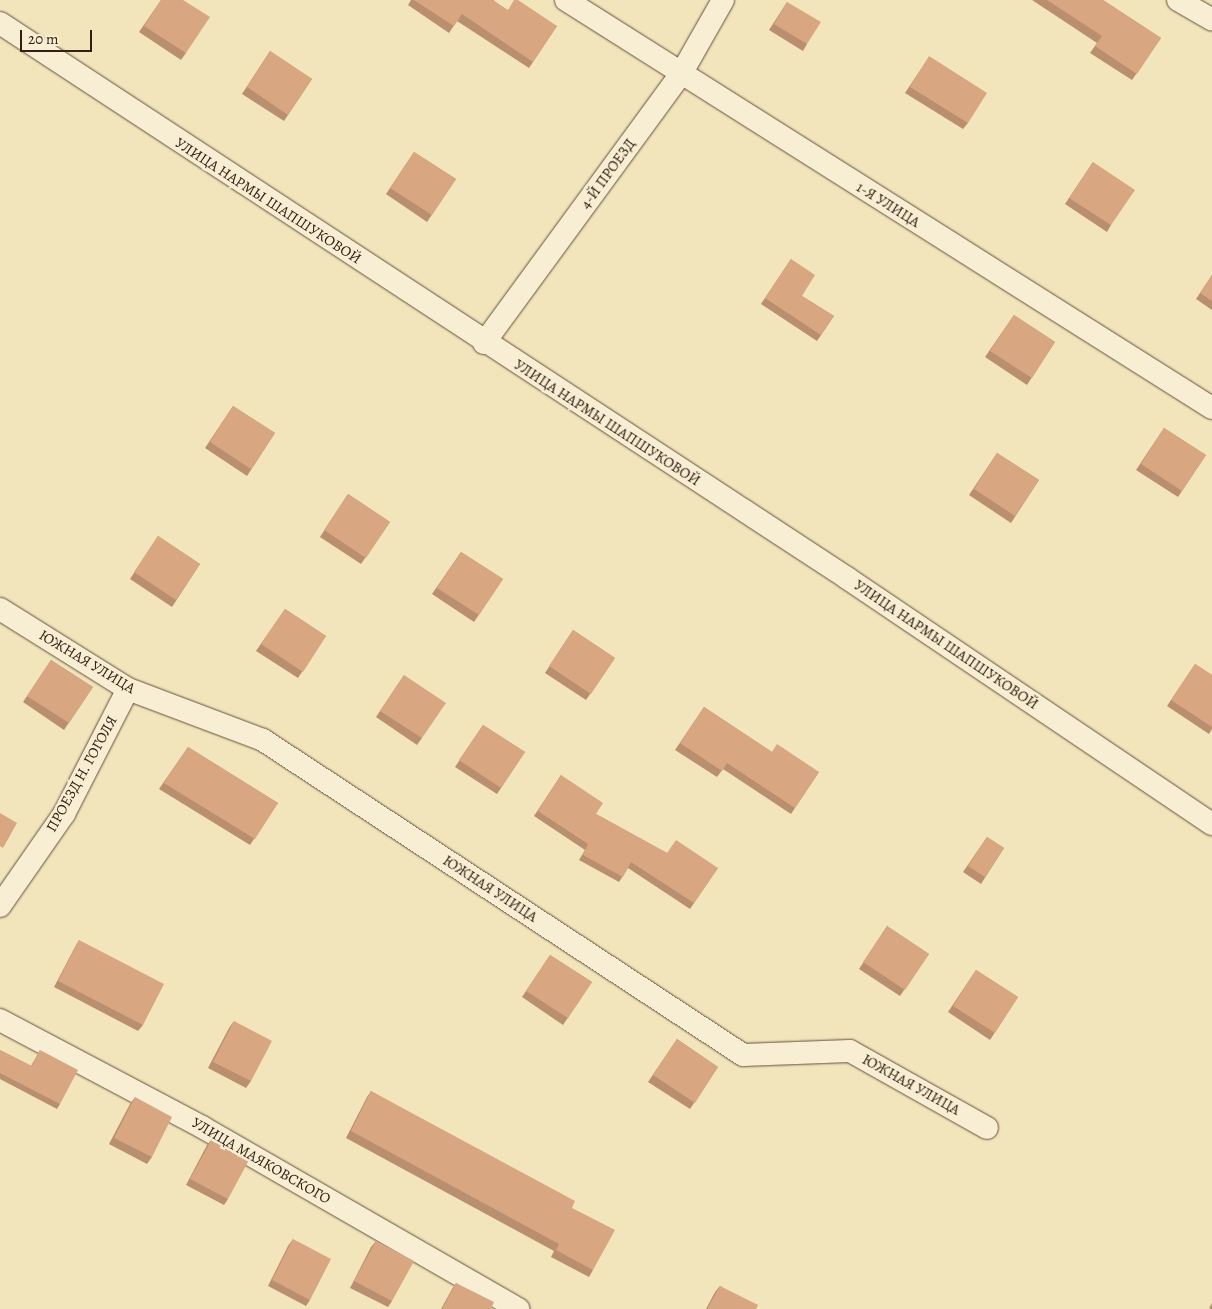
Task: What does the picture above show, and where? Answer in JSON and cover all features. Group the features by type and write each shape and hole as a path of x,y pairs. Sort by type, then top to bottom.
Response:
{"street":[{"name":"1-Я УЛИЦА","path":"566,0 1212,408"},
{"name":"4-Й ПРОЕЗД","path":"484,343 681,74 723,0"},
{"path":"1178,0 1212,20"},
{"name":"УЛИЦА НАРМЫ ШАПШУКОВОЙ","path":"0,24 484,343 847,578 1212,824"},
{"name":"ЮЖНАЯ УЛИЦА","path":"0,609 128,689 263,740 743,1055 850,1051 987,1128"},
{"name":"ПРОЕЗД Н. ГОГОЛЯ","path":"0,906 64,814 128,689"},
{"name":"УЛИЦА МАЯКОВСКОГО","path":"0,1020 202,1127 518,1309"}],"building":[{"path":"161,0 183,0 210,17 186,53 144,26"},
{"path":"414,0 492,0 508,10 514,0 518,0 557,26 533,62 462,14 454,26"},
{"path":"1047,0 1103,0 1161,38 1137,74 1095,46 1102,36"},
{"path":"787,2 821,22 807,44 774,24"},
{"path":"270,51 312,79 288,115 247,87"},
{"path":"929,56 987,93 968,123 910,87"},
{"path":"414,152 456,179 432,215 390,188"},
{"path":"1093,162 1135,190 1111,225 1069,198"},
{"path":"791,259 815,275 802,296 834,316 821,335 765,298"},
{"path":"1212,275 1212,301 1200,293"},
{"path":"1014,315 1055,342 1032,378 990,351"},
{"path":"233,406 275,433 251,469 210,442"},
{"path":"1164,428 1206,455 1182,491 1141,464"},
{"path":"997,453 1039,480 1015,516 974,489"},
{"path":"348,494 390,522 366,558 324,530"},
{"path":"158,536 200,564 176,600 134,572"},
{"path":"461,552 503,579 479,615 437,588"},
{"path":"285,609 326,636 303,672 261,644"},
{"path":"573,630 615,658 591,694 549,666"},
{"path":"51,660 93,687 69,723 27,696"},
{"path":"1195,664 1212,675 1212,727 1171,700"},
{"path":"404,675 446,703 422,738 380,711"},
{"path":"704,707 772,752 777,744 819,772 795,808 727,763 722,771 680,743"},
{"path":"483,725 525,752 501,788 459,760"},
{"path":"188,747 278,803 255,839 164,783"},
{"path":"561,775 603,803 596,814 667,853 676,840 718,868 694,903 631,862 623,877 583,855 588,844 538,811"},
{"path":"0,813 17,823 3,848 0,846"},
{"path":"987,837 1004,848 985,877 968,866"},
{"path":"887,926 929,954 905,990 863,962"},
{"path":"79,940 164,984 143,1025 58,981"},
{"path":"550,955 592,982 568,1018 526,991"},
{"path":"976,970 1018,997 995,1033 953,1006"},
{"path":"234,1021 272,1041 251,1081 213,1062"},
{"path":"677,1039 718,1067 695,1103 653,1075"},
{"path":"0,1050 32,1066 40,1050 78,1070 60,1104 0,1073"},
{"path":"371,1091 575,1201 572,1208 615,1230 593,1270 556,1250 559,1244 351,1131"},
{"path":"135,1097 172,1117 152,1157 114,1138"},
{"path":"212,1139 249,1160 228,1199 190,1179"},
{"path":"293,1239 331,1259 310,1300 272,1280"},
{"path":"376,1241 414,1261 392,1301 354,1281"},
{"path":"456,1283 494,1302 491,1309 442,1309"},
{"path":"720,1286 758,1305 756,1309 707,1309"}]}
